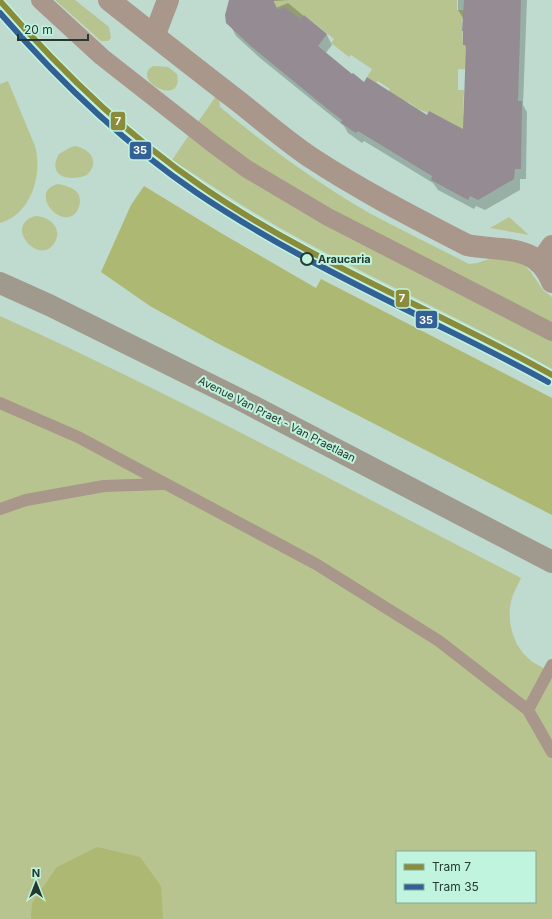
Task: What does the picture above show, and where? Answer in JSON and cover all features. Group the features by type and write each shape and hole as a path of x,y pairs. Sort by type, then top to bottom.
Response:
{"main road":[{"name":"Avenue Van Praet - Van Praetlaan","path":"0,283 49,305 241,400 552,562"}],"street":[{"path":"40,0 90,47 247,169 328,217 552,332"},
{"path":"109,0 155,34 284,138 310,156 385,202 467,245 517,251 531,255 546,254 547,271 552,282"},
{"path":"155,34 168,0"}],"lane":[{"path":"4,406 78,437 316,564 439,641 528,710 552,752"},
{"path":"0,509 26,500 104,486 166,484"},
{"path":"528,710 552,665"}],"green space":[{"path":"55,0 75,0 109,27 111,38 108,41 101,41"},
{"path":"272,0 457,0 457,10 465,10 464,19 462,20 463,44 473,45 473,70 458,69 458,90 464,90 463,115 471,116 489,167 428,113 418,109 408,102 405,107 384,97 390,89 378,81 376,83 367,77 372,69 351,55 349,57 331,43 334,39 304,15 300,19 278,10 277,7 275,8"},
{"path":"153,66 168,67 177,74 177,84 173,89 166,91 152,84 148,78 147,72"},
{"path":"8,81 35,146 37,169 36,181 27,202 20,211 11,218 0,223 0,84"},
{"path":"216,96 219,98 220,107 256,136 331,190 371,214 469,264 492,258 503,257 523,264 530,271 543,290 552,297 552,324 351,220 240,155 198,122"},
{"path":"189,135 348,236 552,341 552,369 314,246 266,220 226,195 172,160"},
{"path":"76,146 86,150 90,154 93,161 93,166 87,175 74,178 62,176 58,173 56,168 56,162 59,154 71,147"},
{"path":"58,184 70,187 78,194 80,200 79,208 72,216 65,217 58,215 48,205 46,193 50,187"},
{"path":"144,186 316,288 321,279 552,398 552,515 215,342 150,306 101,272 131,205"},
{"path":"35,216 49,220 56,227 57,237 49,249 41,250 34,248 27,242 23,235 22,228 26,221"},
{"path":"509,217 529,235 490,228"},
{"path":"0,316 132,378 521,578 513,595 510,606 510,622 514,638 522,652 528,658 552,672 552,919 0,919"},
{"path":"97,847 140,857 161,886 163,919 31,919 32,903 57,867"}],"building":[{"path":"229,0 273,0 278,10 284,7 300,19 304,15 327,34 318,46 352,74 353,73 364,82 367,77 427,115 429,111 463,129 466,45 463,45 462,31 464,0 521,0 518,101 522,101 521,169 515,169 514,179 478,200 470,196 468,200 431,180 432,176 358,131 356,133 341,123 342,120 253,48 226,23 225,15"}],"tram line":[{"name":"7","path":"0,1 46,52 94,100 146,145 201,186 243,213 330,262 508,351 552,375"},
{"name":"35","path":"0,13 45,63 93,110 143,153 197,193 279,244 365,289 502,357 548,382"}],"place":[{"name":"Araucaria","path":"307,259"}]}
